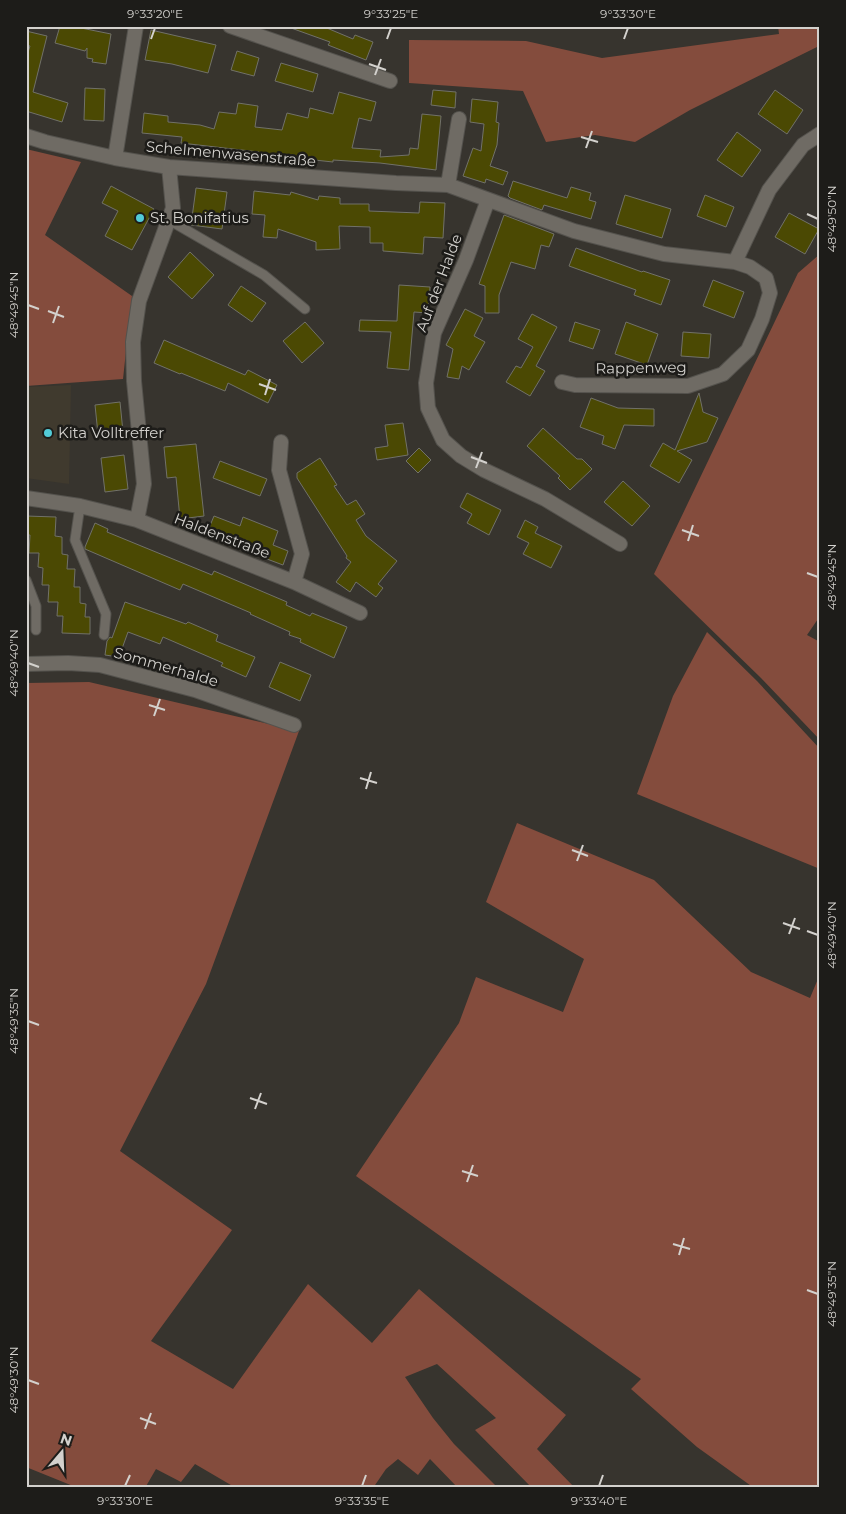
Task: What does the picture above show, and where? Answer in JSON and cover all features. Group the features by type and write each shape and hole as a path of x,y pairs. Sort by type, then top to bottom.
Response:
{"street":[{"path":"115,158 136,26"},
{"path":"230,26 390,81"},
{"path":"448,185 459,119"},
{"path":"735,262 769,190 803,145 820,134"},
{"name":"Schelmenwasenstraße","path":"26,136 115,158 169,167 448,185 574,231 664,254 735,262"},
{"path":"137,520 144,484 134,381 133,342 139,301 173,208 169,167"},
{"name":"Auf der Halde","path":"488,200 466,260 434,332 426,383 428,408 443,440 461,456 484,470 545,499 620,544"},
{"name":"Rappenweg","path":"562,382 575,385 688,386 724,374 748,350 762,319 770,293 766,278 750,267 735,262"},
{"path":"280,442 279,470 302,554 294,582"},
{"name":"Haldenstraße","path":"26,498 80,506 137,520 294,582 360,613"},
{"name":"Sommerhalde","path":"26,664 68,663 100,665 195,690 294,724"}],"lane":[{"path":"169,220 264,276 305,309"},
{"name":"Sommerhalde","path":"80,506 75,540 106,614 104,635"},
{"path":"26,580 36,606 36,630"}],"shaded area":[{"path":"778,26 820,26 820,47 690,110 635,142 595,135 546,142 523,91 409,83 409,40 526,41 602,58 779,34"},
{"path":"26,149 81,162 45,235 132,296 123,379 26,386"},
{"path":"820,254 820,616 807,635 820,642 820,740 761,678 654,574 798,273"},
{"name":"Kita Volltreffer","path":"71,385 69,484 26,478 26,387"},
{"path":"707,632 757,681 820,749 820,869 637,794 673,696"},
{"path":"89,682 299,731 206,984 120,1151 232,1230 151,1341 233,1389 308,1284 372,1343 419,1289 566,1415 537,1449 575,1488 532,1488 475,1430 496,1418 437,1364 405,1377 433,1418 454,1444 498,1488 458,1488 430,1459 418,1475 398,1459 386,1469 373,1488 236,1488 195,1464 181,1482 156,1469 145,1488 78,1488 26,1467 26,683"},
{"path":"517,823 654,880 751,972 810,998 820,974 820,1488 754,1488 697,1447 631,1389 641,1379 356,1176 459,1023 476,977 563,1012 584,959 486,902"}],"building":[{"path":"60,26 71,26 111,34 106,64 92,62 93,59 87,58 87,48 85,51 55,43"},
{"path":"291,26 322,26 353,39 355,35 373,42 366,60 328,45 330,42 291,28"},
{"path":"151,30 216,45 208,73 172,64 145,60"},
{"path":"26,31 47,36 33,92 68,103 62,122 26,111 26,59 30,46 26,45"},
{"path":"237,51 259,58 254,76 231,70"},
{"path":"281,63 318,74 313,92 275,81"},
{"path":"85,88 105,89 104,121 84,120"},
{"path":"433,90 456,92 455,108 431,105"},
{"path":"775,90 803,110 787,134 758,114"},
{"path":"339,92 376,102 371,121 359,118 352,148 381,150 380,157 409,155 410,148 418,149 422,114 441,116 436,170 380,163 333,160 333,162 259,154 259,152 181,143 182,137 142,133 144,113 168,116 168,122 200,125 214,129 219,112 236,114 238,103 258,106 255,127 282,130 287,113 308,118 310,108 333,114"},
{"path":"472,99 498,102 496,122 499,123 497,145 490,166 508,172 503,185 486,179 485,183 463,176 473,148 481,151 484,124 470,122"},
{"path":"737,132 761,150 742,177 717,160"},
{"path":"513,181 567,198 571,187 591,193 589,200 596,202 591,219 544,205 542,210 510,198 508,196"},
{"name":"St. Bonifatius","path":"111,186 154,209 132,250 105,236 118,211 102,203"},
{"path":"196,188 227,192 222,229 191,225"},
{"path":"254,191 290,195 291,192 318,200 319,196 340,198 340,204 369,204 369,211 419,213 420,202 445,203 443,238 424,237 423,254 383,251 383,243 370,243 370,227 339,226 340,249 316,250 316,242 278,229 277,238 263,237 265,215 252,214"},
{"path":"625,195 671,209 662,238 616,224"},
{"path":"705,195 734,207 726,227 697,216"},
{"path":"789,213 819,229 805,254 775,237"},
{"path":"504,215 554,234 549,247 541,245 535,269 511,262 499,295 499,313 485,313 485,286 479,284"},
{"path":"576,248 670,280 661,305 634,295 636,290 569,266"},
{"path":"190,252 214,275 192,299 168,277"},
{"path":"713,280 744,292 734,318 703,306"},
{"path":"399,285 430,287 428,313 414,312 409,370 387,368 391,332 359,331 360,320 397,321"},
{"path":"241,286 266,303 252,322 228,305"},
{"path":"465,309 483,318 474,336 485,342 469,370 462,366 459,379 447,377 453,349 446,345"},
{"path":"532,314 557,327 536,366 545,371 530,396 506,382 516,366 521,368 533,347 518,339"},
{"path":"305,322 324,343 302,363 283,341"},
{"path":"575,322 600,330 593,349 569,341"},
{"path":"626,322 658,334 647,365 615,354"},
{"path":"683,332 711,334 709,358 681,356"},
{"path":"164,340 245,375 248,370 277,385 268,403 228,383 225,391 180,374 154,363"},
{"path":"699,393 703,412 718,418 707,442 677,451 692,460 679,483 650,466 663,443 675,450"},
{"path":"591,398 618,408 654,409 654,426 624,425 615,449 602,444 604,436 580,427"},
{"path":"120,402 123,432 98,434 95,405"},
{"path":"403,423 408,455 377,460 375,448 388,446 385,425"},
{"path":"543,428 577,459 582,459 592,469 570,490 558,478 560,476 527,446"},
{"path":"196,444 204,516 180,519 176,477 167,478 164,447"},
{"path":"419,448 431,460 418,473 406,461"},
{"path":"124,455 128,489 105,492 101,458"},
{"path":"320,458 337,485 334,486 347,505 356,500 365,514 356,520 366,536 397,561 378,584 383,588 376,597 356,582 350,592 336,582 351,562 346,558 347,556 297,478 297,473"},
{"path":"220,461 267,479 260,496 213,478"},
{"path":"623,481 650,506 632,526 604,502"},
{"path":"467,493 501,510 489,535 467,523 472,514 460,507"},
{"path":"26,516 56,517 55,536 62,537 62,554 68,555 67,569 75,569 74,587 80,587 80,603 86,604 85,617 90,617 90,634 62,633 63,616 57,616 58,602 48,602 49,585 42,585 43,568 38,567 39,553 29,553 30,535 26,535"},
{"path":"214,516 240,526 243,517 278,531 273,545 288,551 283,565 267,559 269,555 234,542 235,538 209,528"},
{"path":"525,520 538,527 535,533 562,546 551,568 523,554 529,543 517,537"},
{"path":"95,523 108,529 107,532 212,575 214,571 287,602 286,605 310,616 312,613 347,627 334,658 300,642 301,639 289,635 290,632 251,613 183,584 180,590 85,549"},
{"path":"125,602 186,624 188,622 218,635 216,641 255,657 246,677 221,666 223,663 163,637 160,644 128,632 119,657 105,655 107,641 110,637 112,638"},
{"path":"280,662 311,675 300,701 269,687"}],"place":[{"name":"St. Bonifatius","path":"140,218"},
{"name":"Kita Volltreffer","path":"48,433"}]}
